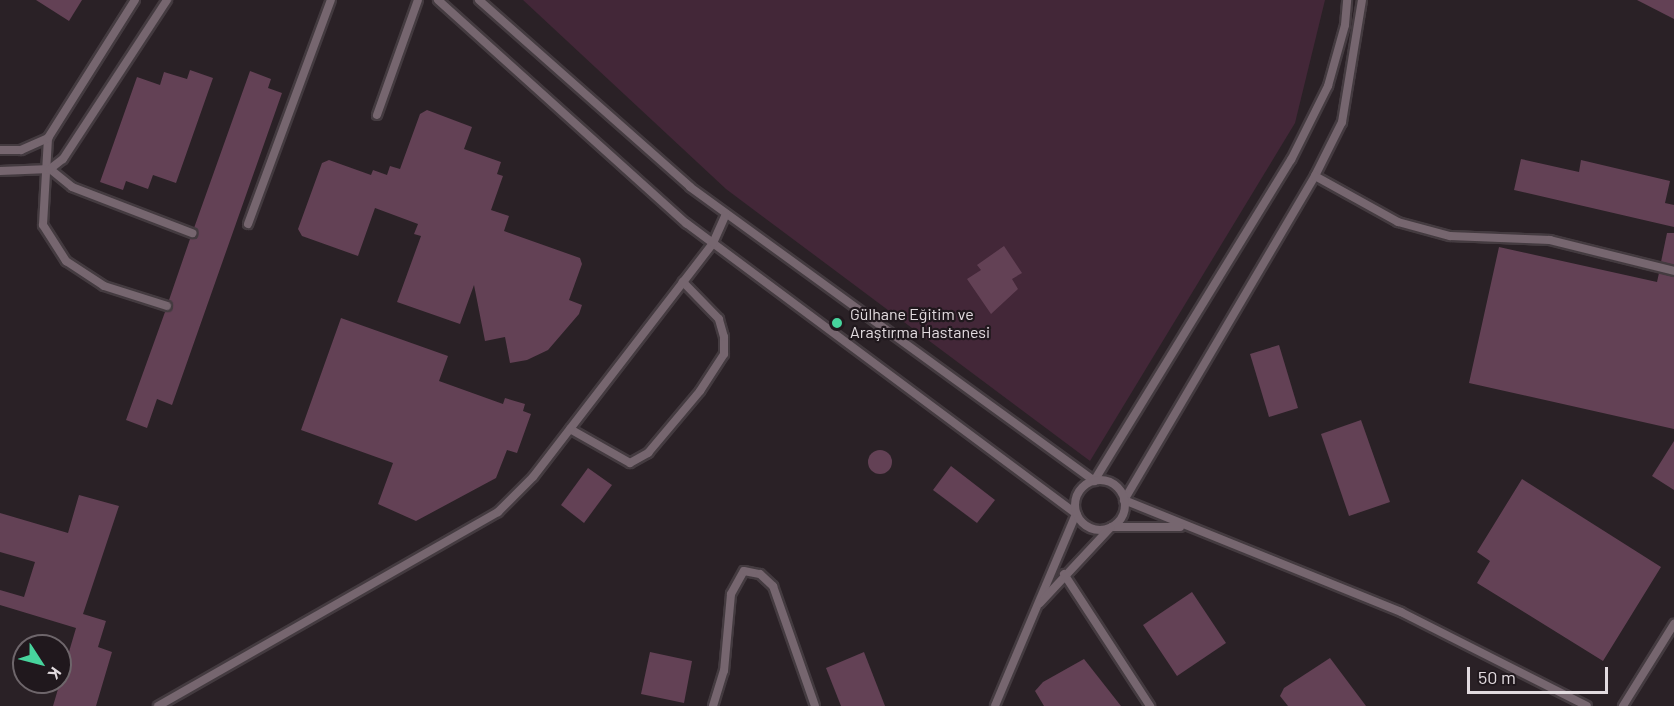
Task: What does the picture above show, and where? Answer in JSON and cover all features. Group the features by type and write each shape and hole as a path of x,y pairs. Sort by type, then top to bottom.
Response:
{"lane":[{"path":"0,150 21,150 48,138 135,0"},
{"path":"50,169 75,142 166,0"},
{"path":"248,224 332,0"},
{"path":"377,116 418,0"},
{"path":"438,0 581,134 713,243 1076,514 1087,527 1185,527"},
{"path":"479,0 726,214 1095,481 1110,482 1124,500 1185,527 1401,612 1587,706"},
{"path":"995,706 1033,611 1076,514 1076,497 1095,481 1291,160 1328,86 1345,25 1347,0"},
{"path":"1033,611 1064,574 1123,516 1124,500 1315,177 1341,122 1362,0"},
{"path":"48,138 50,169 43,225 66,261 104,286 167,306"},
{"path":"0,171 50,169 72,187 192,233"},
{"path":"1315,177 1398,222 1450,236 1550,240 1674,271"},
{"path":"158,706 498,512 570,429 713,243 726,214"},
{"path":"570,429 630,462 648,453 700,391 724,354 724,338 719,319 683,282"},
{"path":"713,706 724,671 731,594 744,572 760,574 773,586 815,706"},
{"path":"1064,574 1150,706"},
{"path":"1623,706 1674,624"}],"shaded area":[{"path":"523,0 1325,0 1295,123 1090,461 726,189"}],"building":[{"path":"36,0 82,0 69,21"},
{"path":"1637,0 1674,0 1674,19"},
{"path":"190,70 213,78 176,183 153,175 148,189 126,181 123,190 100,182 137,77 160,85 164,72 187,79"},
{"path":"250,71 271,79 268,88 282,93 172,405 157,399 147,428 126,420 165,312 172,308 169,300 190,239 198,235 194,228"},
{"path":"427,110 472,127 464,149 501,162 497,174 503,176 491,210 509,216 504,231 580,258 582,264 569,300 582,305 579,314 548,350 527,360 510,363 505,337 485,341 474,285 460,324 397,302 421,236 414,234 418,224 375,208 358,256 302,236 298,229 322,163 329,160 371,175 373,170 387,175 390,166 400,169 420,114"},
{"path":"1521,159 1579,172 1581,160 1670,181 1665,203 1674,205 1674,227 1514,190"},
{"path":"1667,233 1674,233 1674,265 1661,262"},
{"path":"1004,246 1022,273 1012,279 1018,289 991,314 967,279 981,270 977,265"},
{"path":"1499,247 1657,282 1659,273 1674,277 1674,429 1469,383"},
{"path":"341,318 448,356 439,381 503,404 505,398 525,404 523,411 531,414 517,453 507,450 496,478 416,521 378,504 393,463 301,430"},
{"path":"1279,345 1298,408 1269,417 1250,354"},
{"path":"1361,420 1390,502 1349,516 1321,434"},
{"path":"1674,441 1674,490 1652,476"},
{"path":"880,450 889,453 892,462 889,471 880,474 871,471 868,462 871,453"},
{"path":"951,466 995,500 977,523 933,490"},
{"path":"588,468 612,485 584,523 561,505"},
{"path":"1522,479 1661,567 1603,661 1477,583 1490,561 1477,552"},
{"path":"79,495 119,506 83,614 106,621 98,647 112,652 96,706 53,706 57,694 72,694 72,642 76,628 0,605 0,590 24,597 35,562 0,552 0,513 68,533"},
{"path":"1192,592 1226,643 1177,676 1143,625"},
{"path":"650,652 692,661 684,703 641,694"},
{"path":"864,652 885,706 841,706 826,668"},
{"path":"1330,658 1366,706 1288,706 1280,696 1284,688"},
{"path":"1084,659 1121,706 1044,706 1035,691 1043,682"}],"place":[{"name":"Gülhane Eğitim ve Araştırma Hastanesi","path":"837,323"}]}
